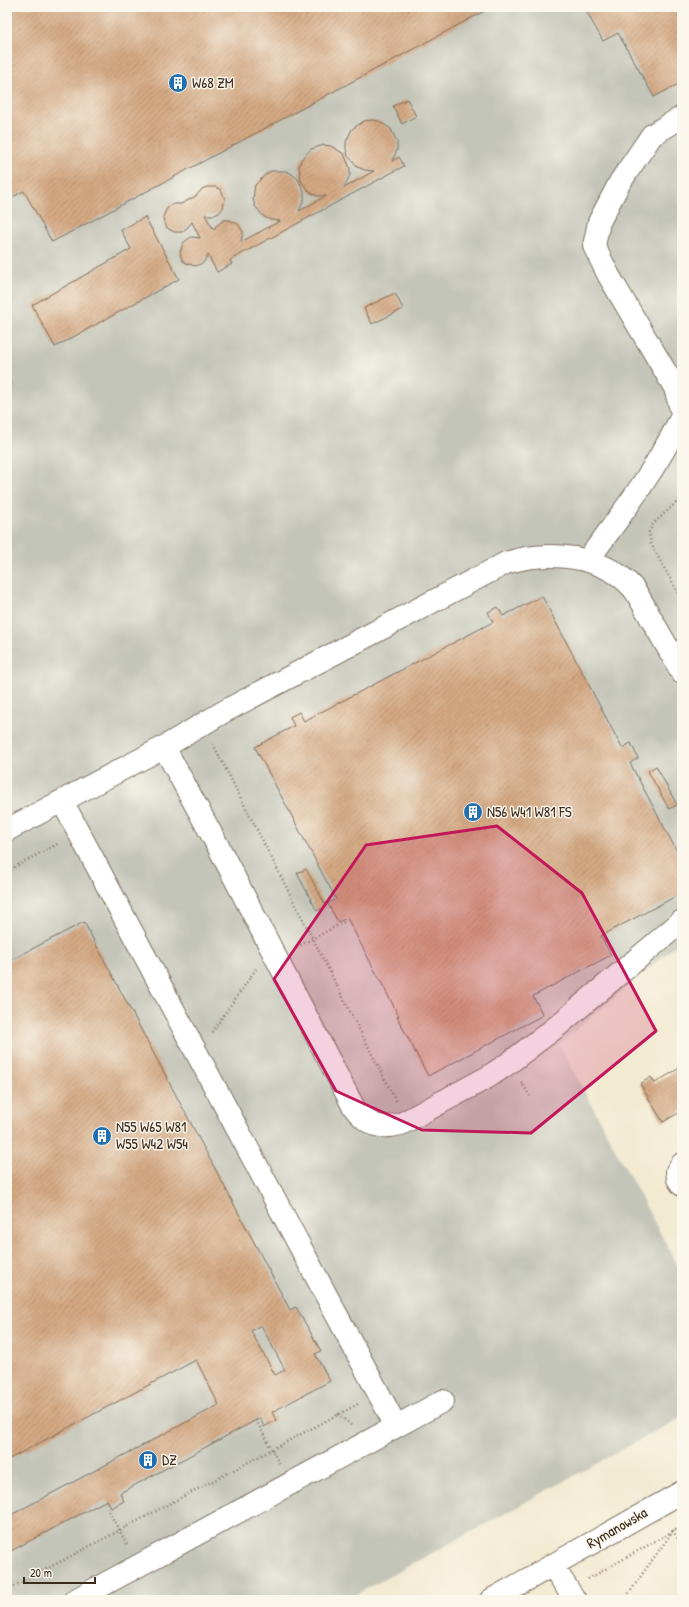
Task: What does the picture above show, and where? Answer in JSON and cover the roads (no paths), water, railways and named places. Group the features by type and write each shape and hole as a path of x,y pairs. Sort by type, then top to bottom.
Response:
{"street":[{"path":"587,561 632,501 669,444 682,414 675,388 609,276 594,246 599,222 620,182 652,136 682,117"},
{"path":"7,830 164,747 225,710 506,563 522,559 546,556 565,557 587,561 608,568 622,577 634,590 682,673"},
{"path":"164,747 353,1106 368,1122 378,1126 389,1127 401,1124 488,1077 509,1063 555,1028 682,921"},
{"path":"62,802 396,1426"},
{"path":"682,1164 677,1171 678,1179 682,1185"},
{"path":"75,1600 443,1401"},
{"name":"Rymanowska","path":"491,1600 682,1492"},
{"path":"552,1565 572,1595"}],"place":[{"name":"W68 ZM","path":"178,83"},
{"name":"N56 W41 W81 FS","path":"473,812"},
{"name":"N55 W65 W81 W55 W42 W54","path":"102,1136"},
{"name":"DZ","path":"148,1460"}]}
